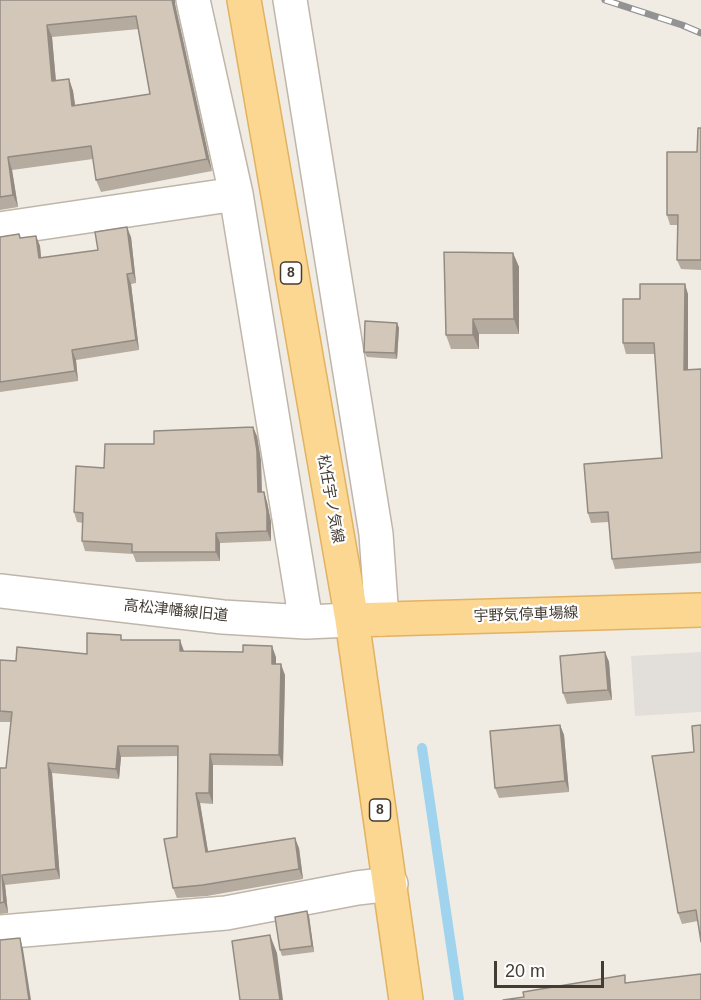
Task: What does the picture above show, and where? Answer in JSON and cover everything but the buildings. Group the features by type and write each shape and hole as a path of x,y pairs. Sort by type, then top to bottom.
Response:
{"main road":[{"name":"松任宇ノ気線","path":"244,0 338,547 367,619 391,884 406,1000"},
{"name":"宇野気停車場線","path":"367,619 701,610"}],"street":[{"path":"193,0 236,194 306,622"},
{"path":"290,0 376,534 367,619"},
{"path":"0,230 236,194"},
{"name":"高松津幡線旧道","path":"0,591 223,617 306,622 367,619"},
{"path":"0,932 226,913 357,888 391,884"}],"shaded area":[{"path":"701,652 701,712 635,716 631,656"}],"waterway":[{"path":"422,748 459,1000"}],"railway":[{"path":"605,0 701,33"}]}
